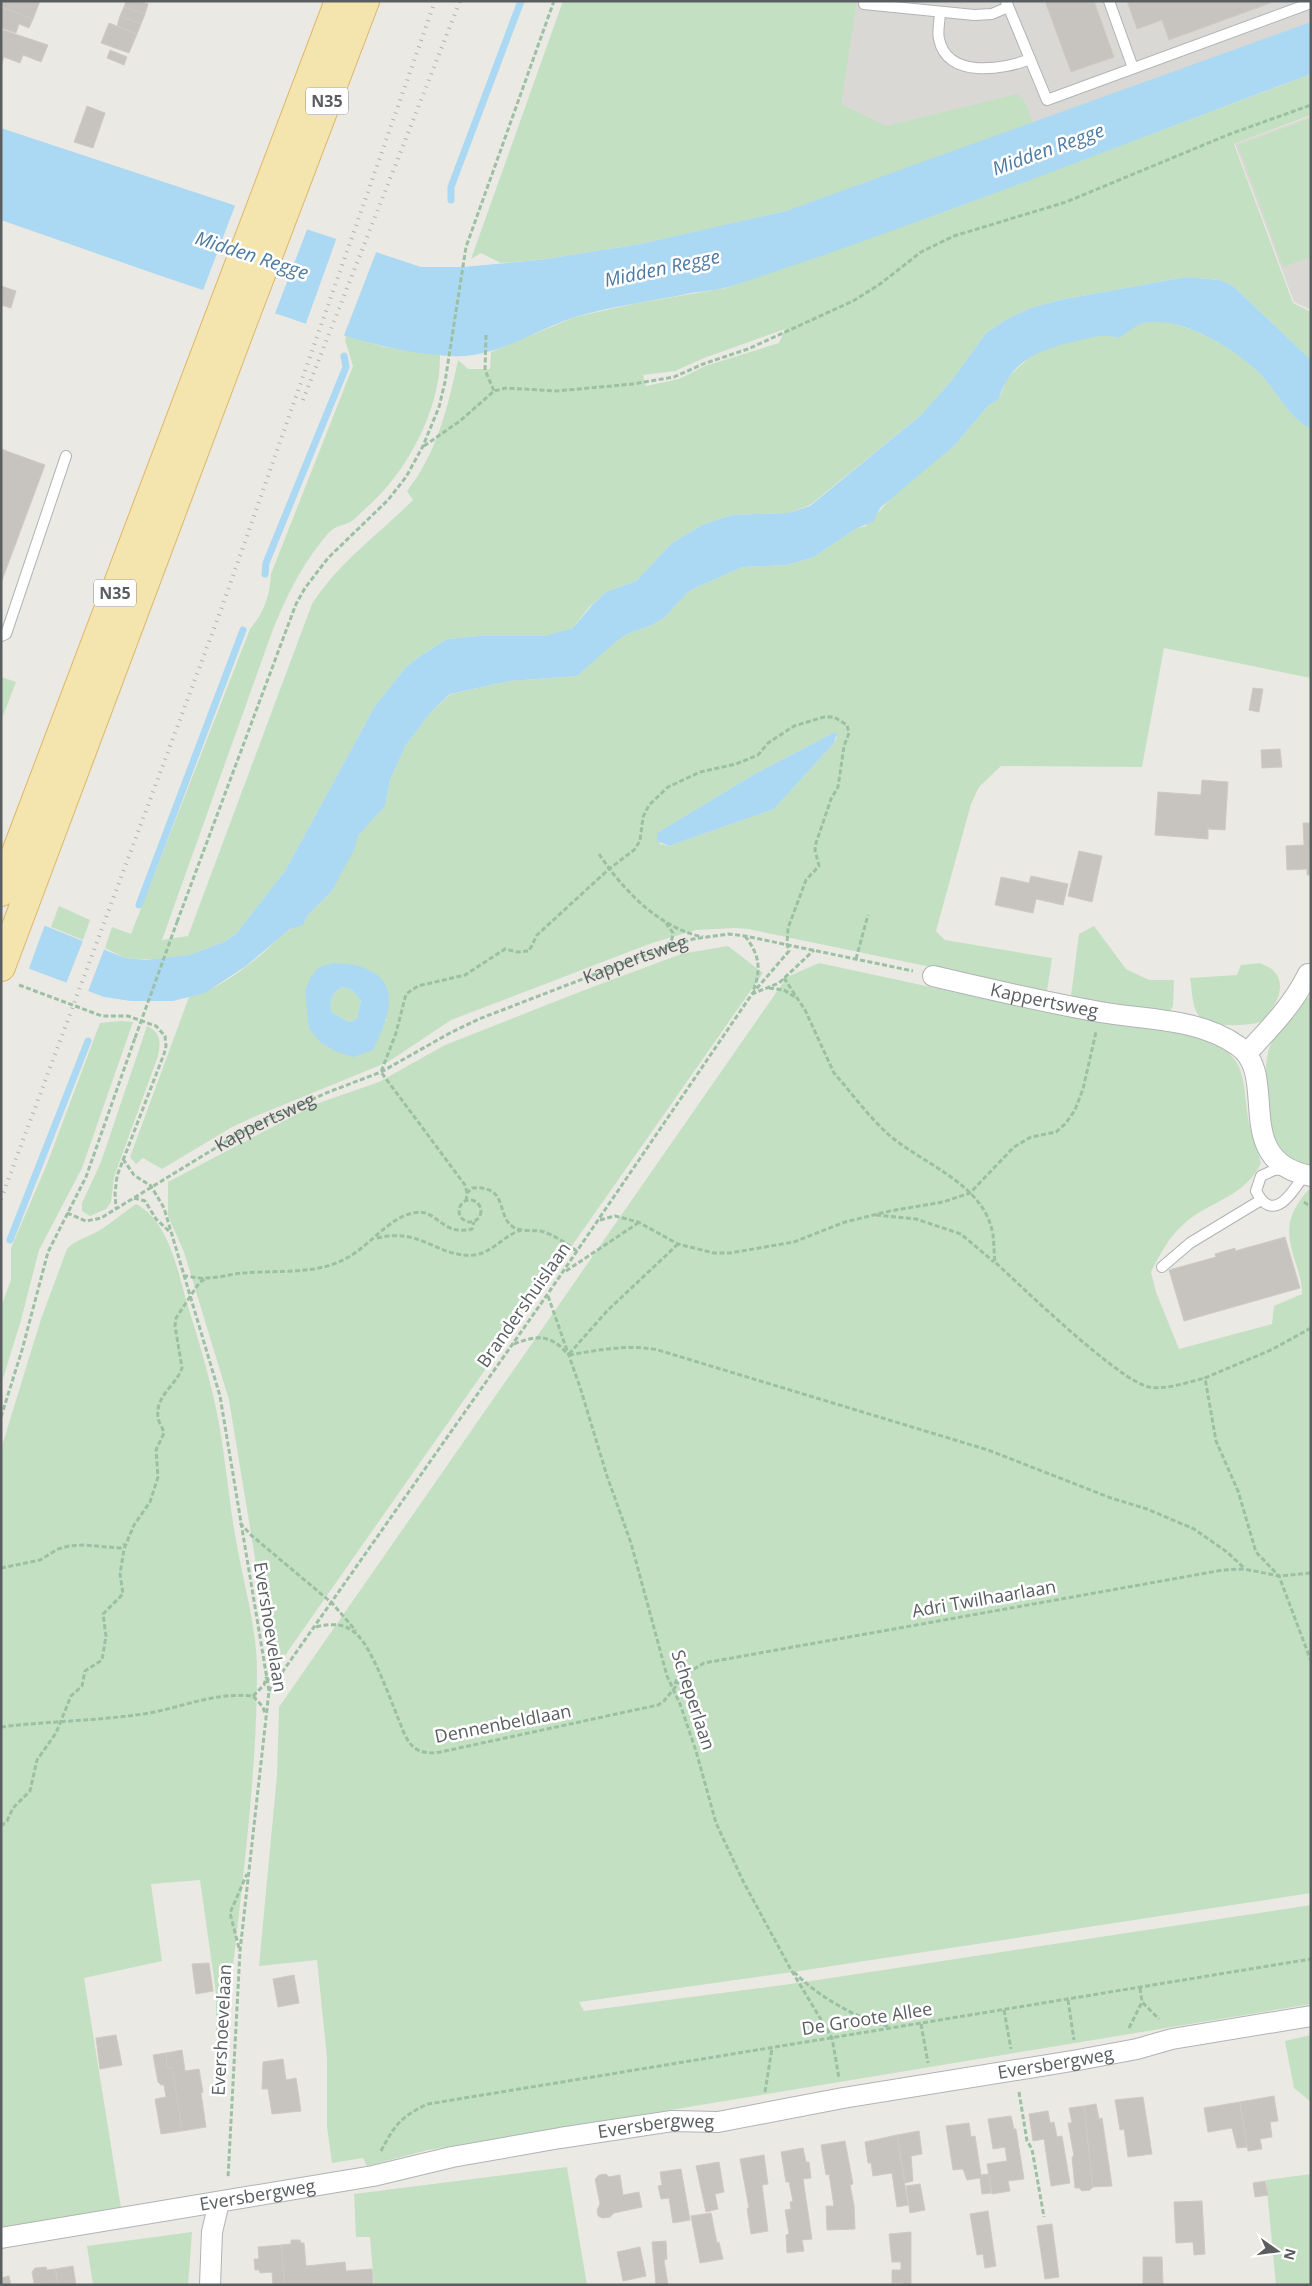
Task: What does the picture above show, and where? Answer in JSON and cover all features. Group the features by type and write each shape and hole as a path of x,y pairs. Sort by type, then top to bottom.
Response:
{"main road":[{"name":"N35","path":"278,197 339,1"},
{"name":"N35","path":"6,880 230,322 278,197 365,1"},
{"name":"N35","path":"1,967 35,878 230,322"}],"street":[{"name":"Kappertsweg","path":"933,976 1099,1012 1197,1027 1231,1041 1247,1053"},
{"path":"1301,1173 1274,1156 1263,1137 1255,1072 1247,1053 1306,985"},
{"name":"Eversbergweg","path":"1,2238 372,2176 452,2157 560,2138 672,2121 718,2122 843,2098 1078,2060 1137,2049 1172,2039 1311,2016"},
{"path":"210,2285 212,2232 219,2202"}],"lane":[{"path":"1109,1 1133,68"},
{"path":"864,4 974,15 992,14 1007,4 1047,100 1311,3"},
{"path":"940,12 939,39 945,53 954,61 968,67 997,69 1030,59"},
{"path":"1,636 6,634 66,456"},
{"path":"1274,1170 1301,1173 1288,1200 1278,1205 1270,1205 1261,1200 1256,1192 1262,1176 1274,1170"},
{"path":"1162,1267 1190,1243 1261,1200"}],"path":[{"path":"1,1417 22,1350 46,1258 96,1151 177,922 296,604 316,572 328,558 388,500 406,477 424,446 439,406 445,382 466,247 554,1"},
{"path":"424,446 460,421 494,391 506,388 557,391 633,384 674,377 703,364 748,349 853,301 880,284 921,252 954,236 1066,202 1230,134 1311,104"},
{"path":"486,335 484,370 494,391"},
{"path":"466,1201 465,1185 381,1072 396,1033 406,994 418,986 465,975 505,949 522,952 529,951 537,935 609,869 634,850 640,841 643,817 649,804 668,786 700,772 736,764 758,755 768,743 794,726 824,717 834,717 847,725 849,733 844,746 838,787 816,843 819,866 806,880 788,928 787,944 789,951 752,994"},
{"path":"599,854 609,869 634,897 664,921 685,932 706,937"},
{"path":"856,959 868,915"},
{"path":"664,921 673,933 666,949"},
{"name":"Kappertsweg","path":"67,1213 79,1219 93,1221 240,1133 326,1094 381,1072 479,1019 666,949 706,937 729,934 745,936 933,976"},
{"path":"745,936 754,948 759,961 759,977 752,994"},
{"path":"752,994 778,983 815,950"},
{"path":"784,978 798,999 834,1073 889,1135 949,1176 970,1193 981,1207 993,1234 995,1262"},
{"path":"26,988 102,1016 133,1016 156,1026 165,1036 166,1046 164,1054 123,1160 116,1185 116,1208"},
{"path":"764,989 784,990 798,999"},
{"name":"Brandershuislaan","path":"269,1691 548,1296 752,994"},
{"path":"599,1220 615,1216 638,1222 678,1244 714,1253 730,1252 794,1242 845,1222 870,1215 943,1202 970,1193 1014,1147 1031,1137 1056,1132 1066,1123 1075,1110 1083,1089 1099,1012"},
{"name":"Evershoevelaan","path":"123,1160 134,1175 150,1186 164,1208 220,1396 269,1691 240,1951 228,2182 219,2202"},
{"path":"467,1193 476,1188 492,1193 500,1201 509,1223 521,1230 542,1232 564,1242 578,1252"},
{"path":"133,1198 146,1202 156,1219 171,1233"},
{"path":"183,1276 206,1278 243,1273 316,1268 342,1261 358,1252 403,1215 417,1212 430,1214 455,1231 472,1230 474,1222 479,1218 480,1206 472,1199 462,1204 460,1215 468,1222 474,1222"},
{"path":"870,1215 916,1219 961,1234 1093,1349 1133,1381 1149,1387 1166,1387 1205,1378 1273,1349 1311,1328"},
{"path":"564,1272 638,1222"},
{"path":"376,1238 396,1234 407,1235 417,1237 447,1251 461,1255 474,1255 486,1252 504,1237 521,1230"},
{"path":"569,1355 607,1311 678,1244"},
{"path":"1,1826 7,1821 10,1811 30,1791 37,1760 62,1722 69,1700 82,1686 85,1671 102,1660 106,1636 103,1614 123,1594 120,1574 126,1543 134,1525 148,1506 158,1477 156,1450 164,1433 158,1418 161,1400 180,1374 182,1368 175,1326 178,1314 199,1282 206,1278"},
{"name":"Scheperlaan","path":"548,1296 631,1543 667,1676 696,1751 716,1823 743,1881 790,1968 832,2038 843,2098"},
{"path":"513,1345 534,1337 546,1338 560,1346 569,1355"},
{"path":"569,1355 613,1348 638,1347 658,1350 988,1450 1111,1498 1147,1509 1194,1529 1227,1552 1244,1569"},
{"path":"1205,1378 1216,1441 1238,1492 1253,1543 1263,1560 1279,1576 1311,1661"},
{"name":"Dennenbeldlaan","path":"240,1523 251,1536 332,1603 357,1633 365,1643 385,1684 406,1737 417,1749 427,1753 459,1748 658,1705 673,1690"},
{"path":"1,1568 40,1560 58,1549 69,1546 84,1545 120,1548 126,1543"},
{"path":"120,1548 123,1555"},
{"name":"Adri Twilhaarlaan","path":"673,1690 686,1674 704,1663 1223,1570 1244,1569 1279,1576 1311,1573"},
{"path":"316,1627 336,1624 347,1627 357,1633"},
{"path":"673,1690 681,1669 683,1653"},
{"path":"253,1696 264,1685 266,1678 274,1681 279,1678"},
{"path":"1,1727 162,1711 217,1696 232,1694 253,1696 263,1707 266,1718"},
{"path":"55,1722 58,1728"},
{"path":"240,1951 230,1913 249,1872"},
{"name":"De Groote Allee","path":"372,2176 380,2153 392,2131 408,2113 428,2104 1311,1959"},
{"path":"790,1968 813,1990 868,2020 894,2028"},
{"path":"1140,1988 1142,2002 1162,2023 1172,2039"},
{"path":"1068,2000 1078,2060"},
{"path":"1004,2010 1027,2140 1032,2149 1044,2217"},
{"path":"921,2024 932,2085"},
{"path":"762,2114 772,2048"}],"shaded area":[{"path":"827,1 1311,1 1311,26 791,215"},
{"path":"1311,116 1311,310 1294,302 1235,144"}],"green space":[{"path":"563,1 857,1 841,104 886,126 1017,94 1024,100 1033,123 786,211 640,244 539,260 501,263 481,253 471,259"},
{"path":"1311,74 1311,115 1234,144 1293,303 1311,312 1311,360 1233,286 1220,280 1186,277 1060,300 1031,308 1009,318 986,333 952,380 921,415 810,505 788,513 732,515 702,525 672,543 636,581 606,592 589,607 573,628 544,636 480,636 447,639 406,667 375,706 285,871 236,934 224,942 189,955 156,960 125,958 105,948 112,927 131,934 250,629 259,617 265,603 271,574 353,366 345,340 346,336 384,347 440,355 439,376 428,419 407,459 394,478 380,495 355,519 334,528 326,536 309,558 289,593 272,632 162,940 188,936 312,604 334,575 413,500 407,491 434,445 450,395 458,360 468,369 490,369 491,352 575,317 638,303 726,288 949,210","holes":["785,329 779,343 705,366 679,379 646,386 643,375 675,371 704,358"]},
{"path":"1311,118 1311,257 1283,267 1238,145"},
{"path":"1161,320 1189,329 1230,349 1254,367 1291,413 1311,429 1311,678 1164,648 1142,767 1001,766 979,787 971,804 936,931 945,940 1052,958 1047,991 748,929 696,930 652,943 451,1020 388,1062 232,1127 162,1169 143,1158 136,1164 130,1157 189,997 219,985 263,953 286,932 303,924 308,915 332,891 358,836 385,806 390,780 406,745 431,712 451,694 510,681 577,676 627,634 652,625 665,617 687,593 695,588 743,567 787,565 814,557 857,528 866,526 893,496 955,445 988,406 999,399 1007,378 1030,357 1050,347 1102,334 1119,338 1130,329 1142,323","holes":["833,733 837,737 834,743 774,809 669,846 660,844 657,833 753,775","334,963 387,1021 309,1028"]},
{"path":"1,677 16,682 1,721"},
{"path":"59,906 90,920 83,940 51,927"},
{"path":"1094,926 1126,969 1149,980 1174,980 1173,1006 1168,1014 1088,1001 1071,996 1079,934"},
{"path":"728,946 763,973 279,1664 272,1661 229,1400 184,1252 168,1216 168,1182 316,1104 379,1082 445,1045 681,954"},
{"path":"819,963 1033,1009 1193,1036 1224,1050 1233,1058 1243,1077 1249,1123 1261,1163 1254,1174 1237,1191 1196,1215 1180,1227 1166,1245 1151,1272 1156,1292 1179,1349 1272,1324 1274,1306 1302,1294 1300,1277 1289,1235 1289,1227 1291,1218 1300,1200 1311,1189 1311,1893 786,1973 579,2002 584,2011 791,1984 1311,1905 1311,2004 428,2150 367,2166 363,2158 332,2163 327,2127 327,2058 317,1960 259,1966 277,1775 279,1707 787,977"},
{"path":"1260,963 1274,971 1280,984 1278,998 1261,1022 1246,1025 1217,1024 1209,1022 1197,1013 1193,1001 1190,978 1237,975 1241,965"},
{"path":"342,987 352,990 361,1001 357,1019 349,1022 331,1012 332,998"},
{"path":"1311,996 1311,1167 1283,1153 1277,1144 1269,1118 1266,1070 1267,1057 1273,1039 1307,998"},
{"path":"133,1022 82,1168 39,1250 21,1320 1,1385 1,1307 11,1280 11,1248 47,1164 100,1023"},
{"path":"147,1026 159,1038 158,1056 114,1177 111,1202 106,1209 90,1216 82,1211 82,1203 101,1162"},
{"path":"136,1204 156,1222 170,1246 206,1367 219,1424 233,1523 255,1638 257,1671 254,1762 226,2035 216,2035 216,1993 200,1880 151,1884 162,1961 84,1978 121,2208 1,2228 1,1449 41,1319 67,1249 74,1243 105,1227"},
{"path":"1311,2035 1311,2102 1294,2088 1285,2041"},
{"path":"567,2167 587,2285 374,2285 370,2237 356,2237 354,2194"},
{"path":"1311,2174 1311,2285 1276,2285 1266,2180"},
{"path":"192,2232 188,2285 93,2285 87,2246"}],"water":[{"name":"Midden Regge","path":"1311,22 1311,74 950,210 732,286 589,313 499,348 468,356 407,351 341,335 173,280 1,220 1,128 421,267 463,267 539,260 640,244 786,211"},
{"path":"1186,277 1220,280 1233,286 1311,360 1311,429 1291,413 1255,368 1226,347 1192,330 1175,324 1144,323 1119,338 1107,336 1093,337 1040,352 1029,358 1010,375 999,399 988,406 955,445 880,508 873,522 857,528 814,557 787,565 743,567 695,588 687,593 665,617 652,625 627,634 577,676 510,681 450,694 431,712 406,745 390,780 385,806 358,836 354,850 332,891 308,915 303,925 290,929 246,966 205,993 173,1001 131,1001 104,997 1,958 1,908 125,958 147,960 189,955 224,942 236,934 285,871 375,706 406,667 420,656 447,639 480,636 544,636 573,628 606,592 636,581 672,543 702,525 732,515 788,513 810,506 921,415 952,380 986,333 1009,318 1031,308 1060,300"},
{"path":"833,733 837,733 834,743 774,809 669,846 657,841 657,833 753,775"},
{"path":"334,963 359,966 375,974 384,982 388,992 389,1003 387,1015 373,1050 353,1057 335,1051 320,1042 309,1028 305,991 310,978 319,967","holes":["342,987 352,990 361,1001 357,1019 349,1022 331,1012 331,1004 333,995"]}],"pier":[{"path":"236,203 308,227 274,316 202,293"},
{"path":"337,237 377,250 343,338 305,326"},
{"path":"1,905 46,922 28,971 1,960"},
{"path":"84,938 105,947 87,994 65,986"}],"building":[{"path":"1,1 40,1 33,19 1,7"},
{"path":"126,1 139,1 148,4 145,14 124,7"},
{"path":"1045,1 1094,1 1114,57 1071,72"},
{"path":"1127,1 1276,1 1169,40 1162,20 1137,29"},
{"path":"1,7 33,19 29,28 19,24 16,33 1,28"},
{"path":"124,7 145,14 141,24 120,16"},
{"path":"120,16 141,24 137,34 117,26"},
{"path":"109,23 137,34 129,53 101,43"},
{"path":"3,30 48,45 41,62 23,55 20,63 4,57 1,65"},
{"path":"110,50 127,57 124,65 107,58"},
{"path":"87,106 105,113 93,148 74,142"},
{"path":"1,286 16,291 11,308 1,305"},
{"path":"1,449 45,465 1,583"},
{"path":"1253,688 1263,689 1259,712 1249,710"},
{"path":"1280,749 1282,767 1262,768 1261,750"},
{"path":"1202,780 1228,782 1225,830 1208,829 1208,839 1155,835 1158,792 1201,795"},
{"path":"1303,823 1311,823 1311,875 1307,875 1307,869 1287,870 1286,846 1304,845"},
{"path":"1079,851 1102,856 1092,902 1068,896"},
{"path":"1031,876 1068,884 1063,905 1036,899 1033,913 995,905 1001,877 1029,883"},
{"path":"1285,1237 1300,1288 1184,1321 1169,1270 1216,1257 1215,1254 1235,1248 1235,1251"},
{"path":"209,1963 213,1991 196,1994 192,1964"},
{"path":"294,1975 299,2003 278,2007 273,1979"},
{"path":"116,2035 122,2065 100,2069 96,2038"},
{"path":"182,2050 185,2071 199,2069 206,2127 182,2131 172,2067 167,2068 166,2053"},
{"path":"166,2053 167,2068 172,2067 182,2131 161,2134 155,2099 166,2097 164,2085 158,2082 153,2055"},
{"path":"283,2059 286,2080 296,2078 301,2111 272,2114 268,2089 262,2089 263,2062"},
{"path":"1274,2096 1278,2121 1270,2122 1272,2137 1260,2139 1262,2149 1248,2151 1240,2102"},
{"path":"1143,2097 1152,2154 1128,2157 1124,2129 1120,2130 1115,2100"},
{"path":"1240,2102 1247,2147 1237,2148 1232,2128 1208,2132 1204,2108"},
{"path":"1096,2104 1099,2119 1102,2118 1112,2186 1093,2187 1084,2106"},
{"path":"1084,2106 1093,2187 1090,2190 1082,2191 1079,2188 1075,2188 1072,2157 1074,2156 1068,2123 1072,2123 1069,2108"},
{"path":"1048,2111 1050,2123 1054,2122 1057,2137 1062,2136 1070,2183 1051,2186 1044,2139 1033,2141 1029,2114"},
{"path":"1011,2116 1014,2129 1016,2129 1024,2179 1008,2181 1010,2191 992,2194 987,2164 1007,2161 1005,2147 993,2149 988,2119"},
{"path":"969,2123 971,2137 975,2136 981,2175 989,2174 991,2193 982,2194 980,2178 967,2180 963,2169 953,2170 946,2126"},
{"path":"919,2131 922,2154 911,2156 913,2181 905,2183 897,2135"},
{"path":"897,2135 908,2205 897,2207 892,2173 873,2176 871,2163 868,2163 865,2142"},
{"path":"845,2141 853,2184 850,2185 854,2205 855,2229 827,2230 826,2206 834,2206 829,2174 826,2175 821,2145"},
{"path":"803,2148 806,2162 809,2162 811,2178 803,2179 812,2239 802,2240 804,2251 787,2253 786,2235 789,2234 785,2210 791,2209 790,2202 793,2201 789,2182 786,2182 781,2152"},
{"path":"764,2155 768,2184 762,2185 768,2231 751,2234 747,2208 749,2208 740,2159"},
{"path":"719,2162 724,2192 715,2194 718,2209 706,2212 696,2166"},
{"path":"681,2169 690,2220 673,2223 669,2198 661,2199 658,2186 662,2185 660,2172"},
{"path":"606,2174 609,2177 620,2175 623,2195 639,2192 642,2207 614,2213 610,2217 603,2218 598,2216 597,2210 600,2204 595,2179 599,2175"},
{"path":"1265,2181 1268,2195 1255,2197 1253,2183"},
{"path":"920,2184 925,2210 910,2213 906,2186"},
{"path":"1202,2201 1205,2254 1194,2255 1193,2242 1176,2243 1174,2202"},
{"path":"988,2211 996,2266 985,2268 983,2254 977,2255 970,2214"},
{"path":"711,2213 717,2243 719,2242 723,2259 700,2263 691,2216"},
{"path":"1052,2224 1059,2277 1045,2279 1037,2226"},
{"path":"911,2232 911,2285 892,2283 892,2270 901,2270 901,2262 892,2262 889,2234"},
{"path":"291,2240 300,2240 301,2243 304,2243 306,2266 345,2262 346,2271 372,2269 373,2285 285,2285 281,2245 291,2244"},
{"path":"666,2241 667,2259 664,2260 668,2285 656,2285 652,2242"},
{"path":"281,2245 285,2285 273,2285 272,2272 260,2273 259,2270 255,2270 254,2259 259,2259 258,2247"},
{"path":"640,2247 646,2276 623,2281 617,2252"},
{"path":"1143,2257 1162,2257 1163,2284 1143,2284"},
{"path":"73,2266 76,2285 58,2285 55,2269"},
{"path":"46,2267 47,2270 55,2269 58,2285 34,2283 32,2272 35,2268"},
{"path":"9,2276 11,2285 1,2285 1,2278"}],"waterway":[{"path":"451,200 451,187 521,1"},
{"path":"265,574 266,563 346,367 344,356"},
{"path":"139,905 243,630"},
{"path":"10,1240 88,1041"}],"railway":[{"path":"1,1199 222,607 435,1"},
{"path":"303,400 460,1"}]}
